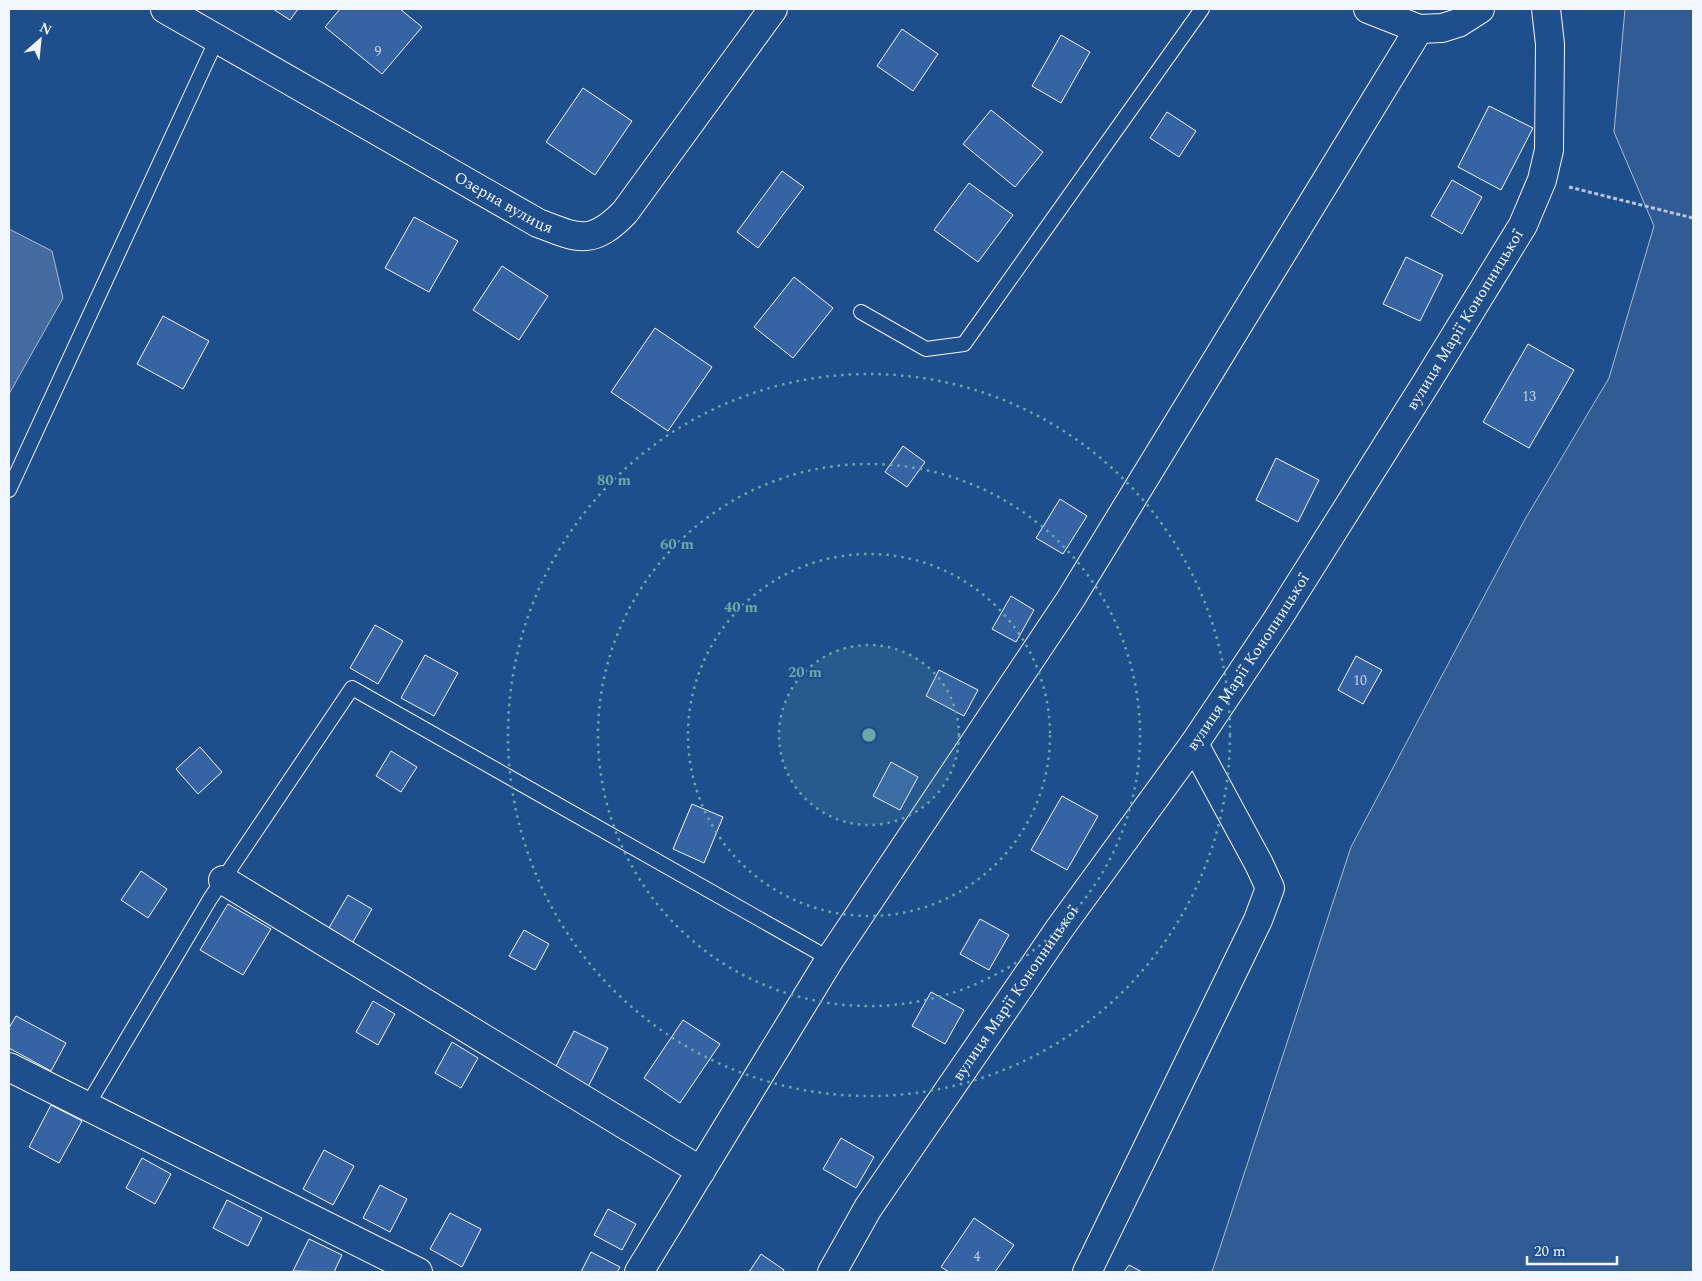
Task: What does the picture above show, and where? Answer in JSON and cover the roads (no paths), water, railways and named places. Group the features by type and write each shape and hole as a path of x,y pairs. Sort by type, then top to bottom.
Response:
{"street":[{"name":"Озерна вулиця","path":"165,9 538,223 573,236 593,236 611,226 625,212 773,9"},
{"path":"1368,9 1419,29 1442,28 1458,24 1480,9"},
{"name":"вулиця Марії Конопницької","path":"832,1272 868,1208 1060,928 1194,744 1282,612 1523,225 1542,180 1549,150 1550,44 1546,9"},
{"path":"639,1272 830,959 1070,600 1419,29"},
{"path":"1087,1272 1258,920 1270,888 1194,744"},
{"path":"223,880 701,1171"},
{"path":"9,1067 418,1272"}],"lane":[{"path":"861,312 926,349 964,344 1202,9"},
{"path":"9,490 217,39"},
{"path":"87,1106 210,899 352,688 830,959"}]}
